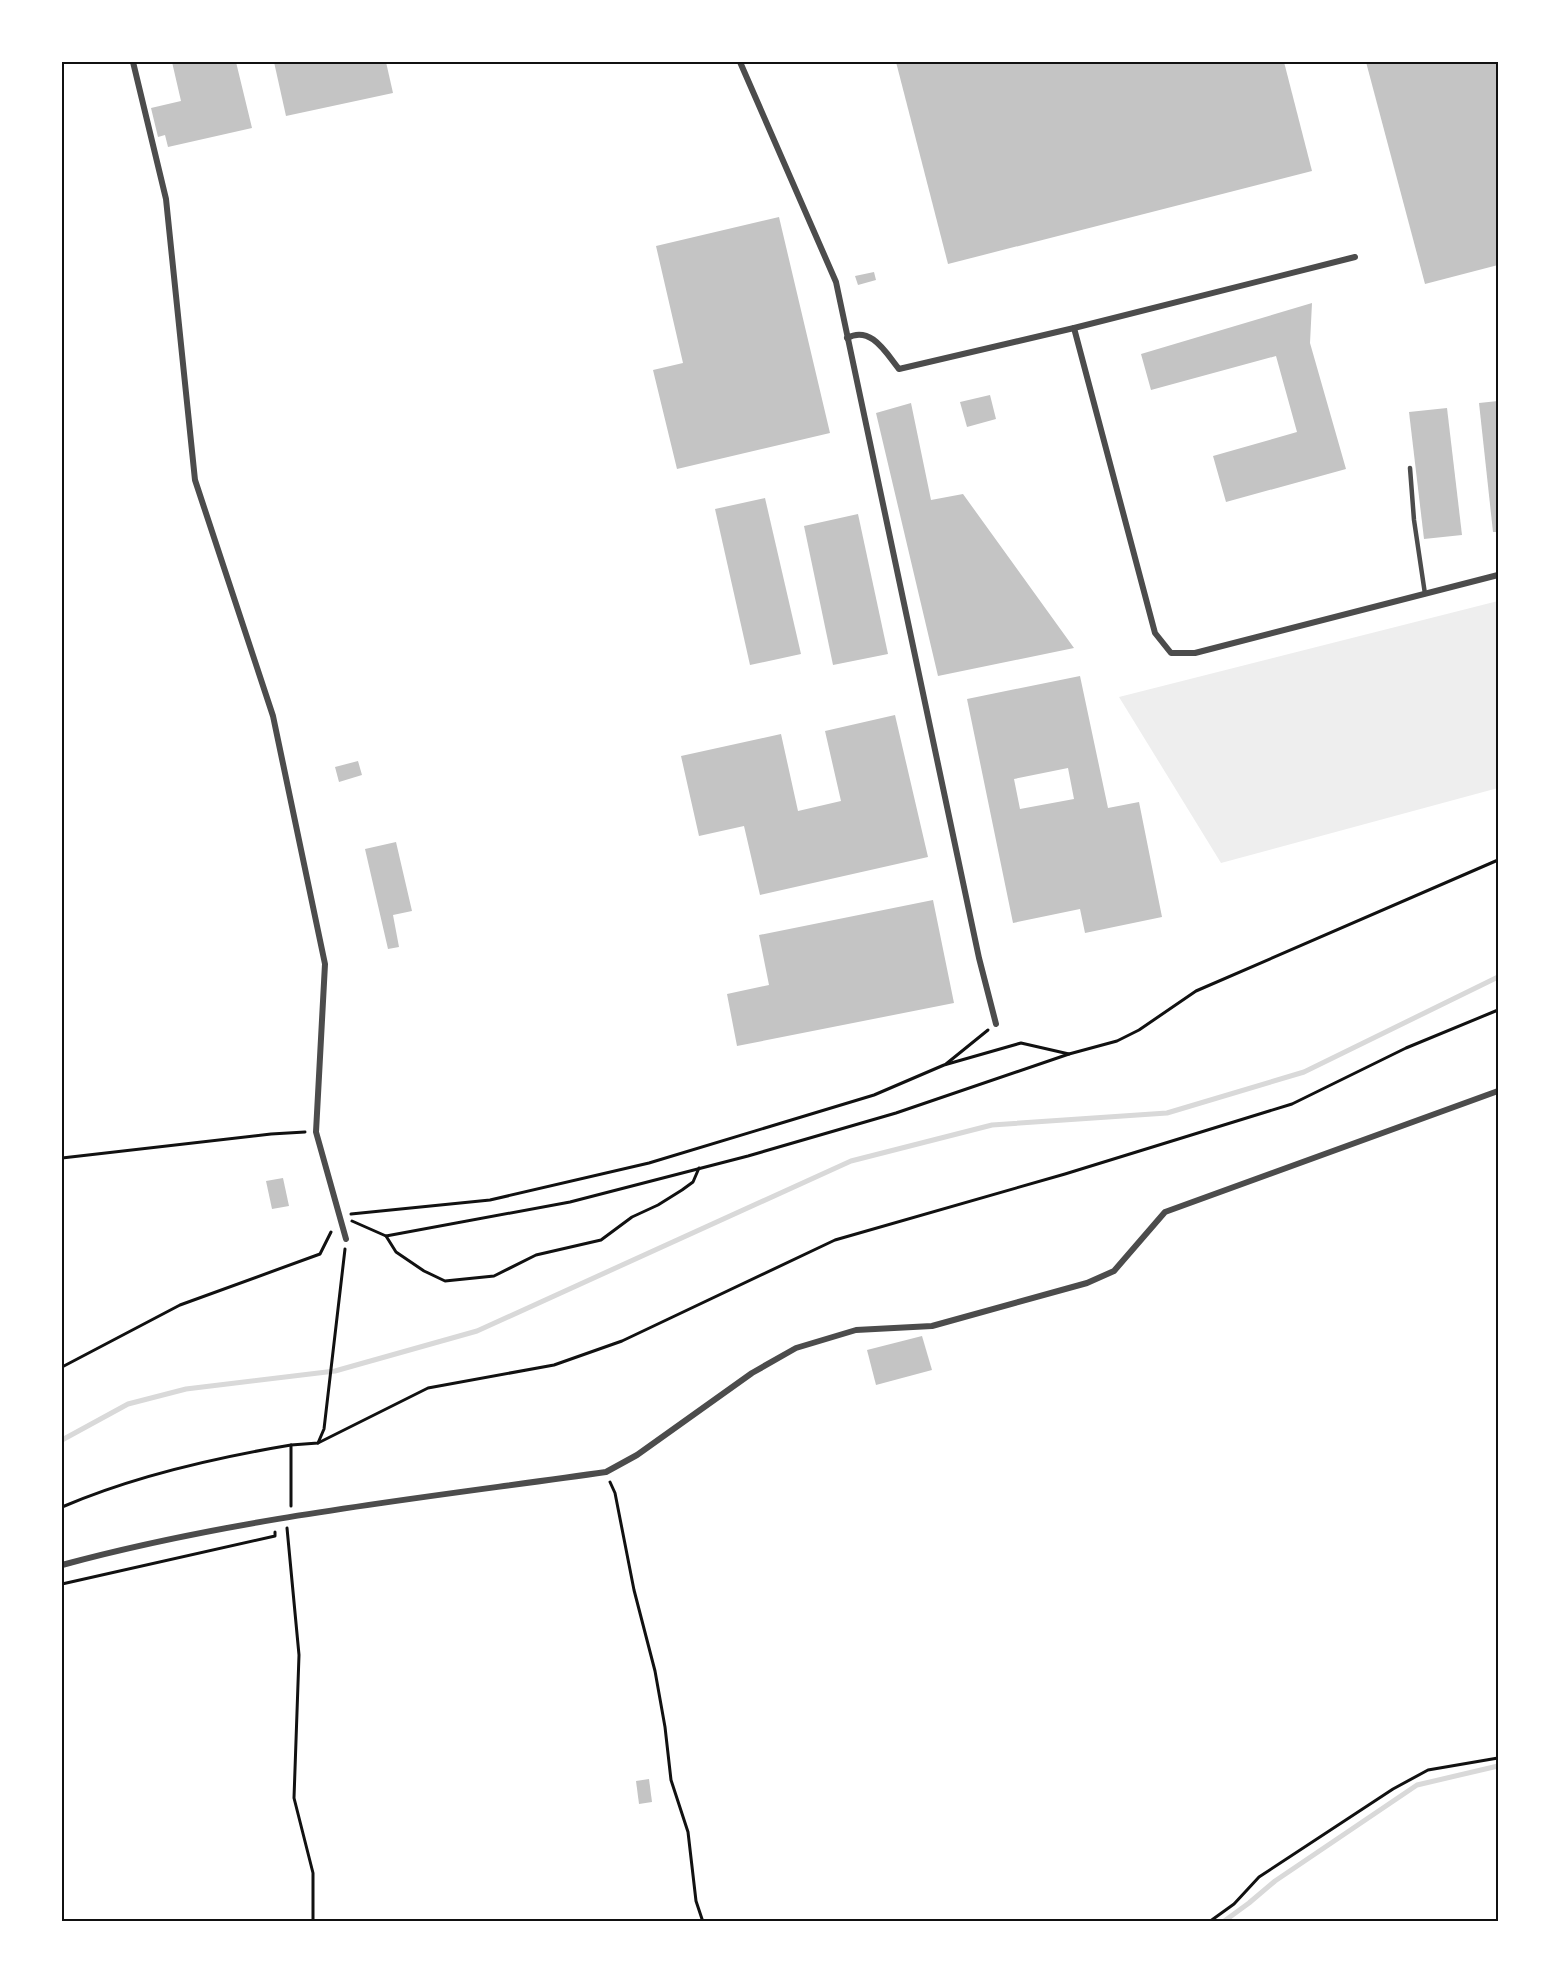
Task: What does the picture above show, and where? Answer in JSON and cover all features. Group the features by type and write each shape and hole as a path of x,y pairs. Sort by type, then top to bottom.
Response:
{"street":[{"path":"133,62 166,199 195,480 273,716 325,964 316,1132 346,1239"},
{"path":"740,62 836,282 979,958 996,1024"},
{"path":"847,338 866,334 874,339 898,369 1355,258"},
{"path":"1074,328 1155,633 1171,652 1195,653 1498,575"},
{"path":"62,1564 114,1551 288,1517 606,1472 637,1455 752,1373 796,1348 856,1330 932,1326 1087,1283 1113,1271 1165,1212 1498,1091"}],"lane":[{"path":"1410,468 1414,520 1425,594"}],"path":[{"path":"386,1236 570,1202 699,1168 896,1113 1069,1054 1118,1041 1139,1030 1196,991 1498,860"},
{"path":"62,1508 103,1489 234,1454 318,1443 428,1388 554,1365 622,1341 835,1240 1076,1171 1292,1104 1406,1048 1498,1010"},
{"path":"944,1065 996,1024"},
{"path":"340,1215 490,1200 649,1163 874,1095 944,1065 1021,1043 1069,1054"},
{"path":"62,1158 271,1134 316,1132"},
{"path":"340,1215 386,1236 396,1252 424,1271 446,1281 494,1276 536,1255 601,1240 632,1217 658,1205 693,1182 699,1168"},
{"path":"62,1367 180,1305 320,1254 340,1215"},
{"path":"318,1443 324,1429 346,1239"},
{"path":"291,1445 288,1517 299,1656 294,1798 313,1873 313,1922"},
{"path":"606,1472 615,1493 634,1590 655,1671 671,1780 688,1832 696,1901 703,1922"},
{"path":"62,1584 275,1536 273,1520"},
{"path":"1209,1922 1234,1904 1259,1877 1393,1789 1428,1770 1498,1758"}],"shaded area":[{"path":"1498,601 1498,788 1221,863 1119,697"}],"building":[{"path":"172,62 236,62 252,128 168,147 165,135 158,137 151,108 181,101"},
{"path":"274,62 386,62 393,93 286,116"},
{"path":"896,62 1284,62 1312,171 948,264"},
{"path":"1366,62 1498,62 1498,265 1425,284"},
{"path":"779,217 830,433 677,469 653,370 683,363 656,246"},
{"path":"874,272 876,280 858,285 855,276"},
{"path":"1312,303 1310,343 1346,469 1226,502 1213,456 1297,432 1276,356 1151,390 1141,354"},
{"path":"990,395 996,419 967,427 960,402"},
{"path":"1498,401 1498,532 1493,532 1479,403"},
{"path":"911,403 931,500 963,494 1074,648 938,676 876,413"},
{"path":"1447,408 1462,535 1424,539 1409,412"},
{"path":"765,498 801,654 750,665 715,509"},
{"path":"858,514 888,654 833,665 804,526"},
{"path":"1080,676 1108,808 1139,802 1162,917 1085,933 1080,909 1013,923 967,699","holes":["1068,768 1074,799 1020,809 1014,779"]},
{"path":"895,715 928,857 760,895 744,826 699,836 681,756 781,734 798,811 841,801 825,731"},
{"path":"358,761 362,775 339,782 335,767"},
{"path":"396,842 412,911 393,915 399,947 388,949 365,849"},
{"path":"933,900 954,1003 737,1046 727,994 769,985 759,935"},
{"path":"283,1178 289,1206 272,1209 266,1181"},
{"path":"922,1336 932,1370 876,1385 867,1350"},
{"path":"649,1779 652,1802 639,1804 636,1781"}],"waterway":[{"path":"62,1440 128,1404 186,1389 335,1371 477,1331 851,1161 992,1125 1167,1113 1304,1072 1498,977"},
{"path":"1223,1922 1275,1881 1417,1785 1498,1766"}]}
